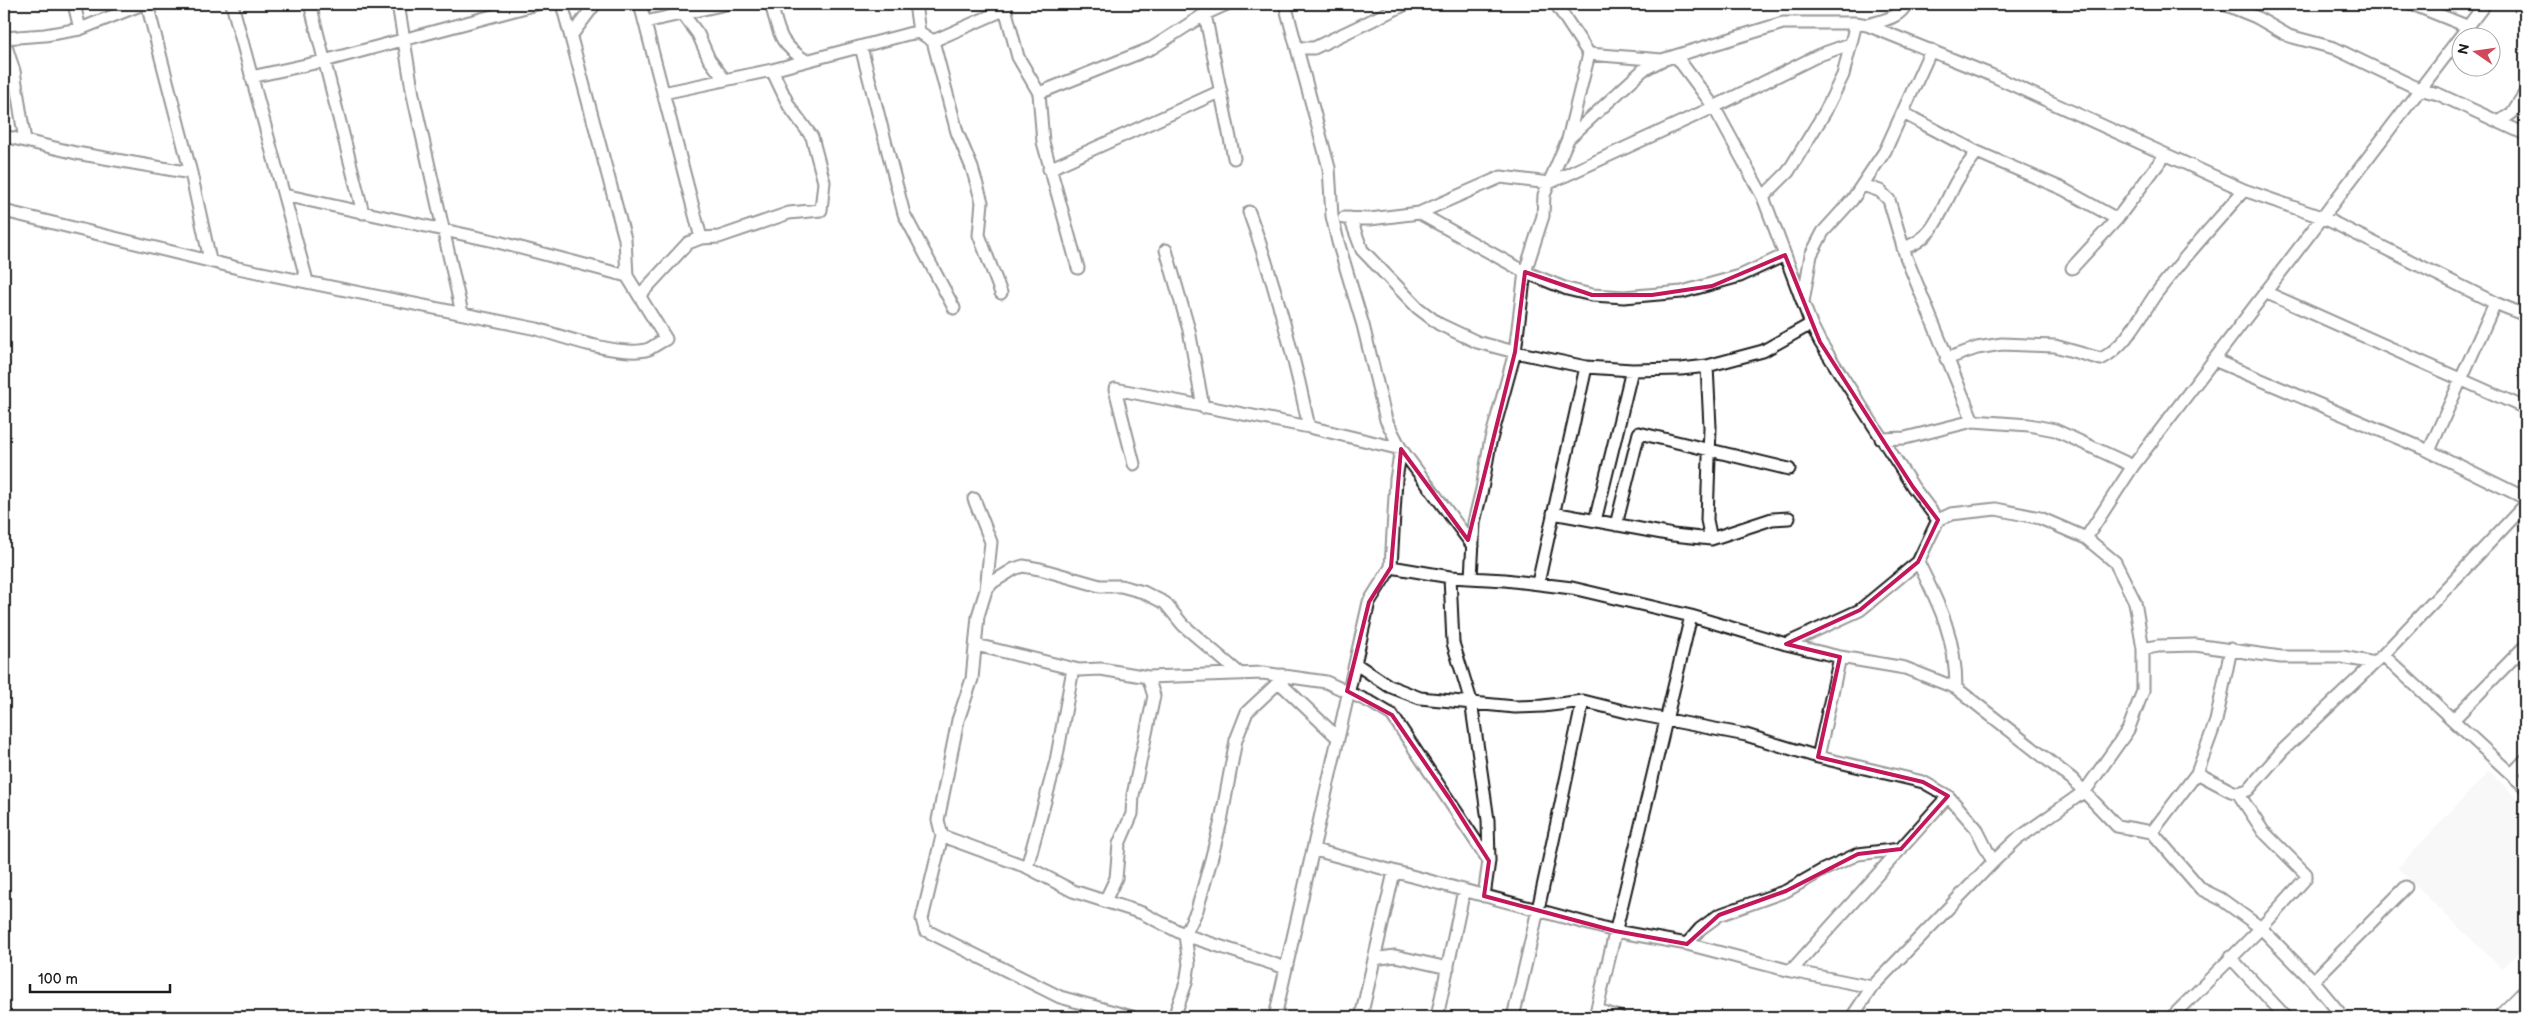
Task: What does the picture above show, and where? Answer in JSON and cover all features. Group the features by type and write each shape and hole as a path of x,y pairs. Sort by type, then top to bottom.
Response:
{"main road":[{"path":"2503,1017 2525,995"}],"street":[{"path":"74,4 80,29"},
{"path":"25,141 14,72 4,39 80,29 143,4"},
{"path":"147,4 192,173 210,260"},
{"path":"232,4 307,281"},
{"path":"310,4 363,213"},
{"path":"398,4 403,40 462,313"},
{"path":"251,77 324,62 537,4"},
{"path":"4,211 210,260 537,329 568,340 601,347 648,349 666,339 626,276 625,239 562,4"},
{"path":"571,36 595,4"},
{"path":"640,4 701,238"},
{"path":"645,22 726,4"},
{"path":"771,4 780,37 790,50 806,61"},
{"path":"915,4 919,32"},
{"path":"1039,93 1152,48 1205,14 1227,4"},
{"path":"1285,4 1329,168 1332,216 1350,286 1363,324 1386,420 1401,449 1473,546"},
{"path":"1297,48 1314,48 1406,4"},
{"path":"1471,578 1474,522 1482,490 1484,468 1515,352 1525,272 1543,216 1544,195 1568,139 1589,54 1556,4"},
{"path":"1568,139 1643,70 1662,60 1783,23 1862,24 1895,16 1904,10 1906,4"},
{"path":"2224,4 2256,17 2288,36 2334,48 2419,89 2438,94 2525,134"},
{"path":"2412,4 2469,27"},
{"path":"2086,538 2133,466 2324,218 2419,89 2485,4"},
{"path":"933,41 1005,6 1018,57 1039,93 1043,142 1049,169 1078,268"},
{"path":"683,14 698,34 710,58 724,79"},
{"path":"1205,14 1234,158"},
{"path":"1763,197 1788,172 1825,112 1843,75 1850,44 1862,24"},
{"path":"1862,24 1931,50 2244,190 2324,218 2495,303 2525,315"},
{"path":"663,93 772,70 919,32 933,41 957,132 972,168 982,202 979,235 1001,292"},
{"path":"1332,216 1370,219 1419,213 1501,177 1549,183 1714,107 1819,55 1850,44"},
{"path":"861,47 904,214 954,308"},
{"path":"1803,302 1811,255 1823,232 1863,185 1885,151 1931,50"},
{"path":"1589,54 1662,60"},
{"path":"1676,56 1714,107 1763,197 1811,324 1881,438 1913,487 1938,520"},
{"path":"639,296 688,243 701,238 719,237 789,213 821,210 824,182 812,137 789,106 772,70"},
{"path":"1049,169 1220,91"},
{"path":"2499,122 2512,113 2525,93"},
{"path":"1903,114 1977,152 2063,189 2117,218"},
{"path":"4,136 76,153 192,173"},
{"path":"1902,248 1918,242 1937,222 1954,186 1977,152"},
{"path":"2072,268 2117,218 2166,155"},
{"path":"1863,185 1880,191 1889,200 1902,248 1973,421"},
{"path":"1946,359 1977,348 2002,344 2055,346 2101,359 2109,355 2127,336 2155,295 2244,190"},
{"path":"284,196 494,241 626,276"},
{"path":"1249,212 1265,257 1295,366 1309,427"},
{"path":"1419,213 1525,272 1568,289 1592,294 1652,295 1712,286 1740,276 1785,255"},
{"path":"1350,218 1362,250 1418,308 1439,324 1477,342 1515,352 1586,367 1632,370 1707,366 1763,351 1811,324"},
{"path":"1166,250 1189,330 1203,407"},
{"path":"2266,292 2525,408"},
{"path":"2429,451 2495,303"},
{"path":"2214,360 2429,451 2525,498"},
{"path":"1707,366 1710,427 1707,520 1711,539"},
{"path":"1538,583 1586,367"},
{"path":"1595,521 1632,370"},
{"path":"1134,464 1115,389 1309,427 1401,449"},
{"path":"1881,438 1905,438 1973,421 2029,425 2055,430 2133,466"},
{"path":"1616,526 1640,433 1789,469"},
{"path":"1275,1017 1315,850 1348,691 1356,664 1369,602 1391,567 1396,479 1401,449"},
{"path":"974,499 991,542 986,590 978,616 972,678 958,720 938,820 942,836 922,919 925,930 1060,997 1132,1017"},
{"path":"2238,794 2248,790 2283,750 2379,659 2525,504"},
{"path":"1786,644 1860,610 1918,562 1938,520 1951,514 1996,509 2040,518 2086,538 2115,562 2128,586 2138,612 2142,649 2143,691 2137,712 2128,730 2085,791 2016,840 1993,862 1872,987 1852,1017"},
{"path":"1553,514 1616,526 1711,539 1772,519 1789,518"},
{"path":"1918,562 1942,608 1952,642 1956,688"},
{"path":"986,590 993,582 1014,569 1024,566 1040,568 1100,586 1121,586 1143,592 1165,603 1183,626 1239,673"},
{"path":"1391,567 1450,577 1538,583 1572,588 1691,616 1786,644 1840,657 1905,668 1956,688 2072,779 2117,826 2152,832 2201,889 2221,899 2261,928 2313,980 2343,1017"},
{"path":"1450,577 1453,643 1471,701 1488,820 1489,862 1484,896"},
{"path":"1619,1017 1596,1014 1691,616"},
{"path":"2142,649 2176,644 2231,649 2281,657 2379,659 2454,719 2525,787"},
{"path":"976,645 1073,669 1101,669 1148,677 1263,672 1280,679 1326,682 1348,691 1392,715 1489,862"},
{"path":"2454,719 2525,646"},
{"path":"2152,832 2197,773 2216,721 2231,649"},
{"path":"1818,757 1840,657"},
{"path":"1356,664 1389,686 1420,698 1471,701 1515,707 1544,706 1582,701 1666,720 1746,735 1818,757 1923,782 1948,796 1976,828 1993,862"},
{"path":"1027,867 1056,761 1073,669"},
{"path":"1105,901 1116,878 1119,844 1132,814 1133,794 1154,696 1148,677"},
{"path":"1280,679 1338,738"},
{"path":"1174,1017 1186,983 1189,964 1185,935 1197,910 1211,860 1242,719 1280,679"},
{"path":"1513,1017 1539,910 1582,701"},
{"path":"2512,774 2525,760"},
{"path":"2172,1017 2261,928 2303,883 2306,874 2263,831 2238,794 2197,773"},
{"path":"1791,971 1948,796"},
{"path":"942,836 1027,867 1073,891 1142,912 1185,935 1286,968"},
{"path":"1315,850 1615,931 1687,944 1791,971 1872,987"},
{"path":"1687,944 1700,929 1719,915 1786,891 1823,870 1858,854 1901,850"},
{"path":"1361,1017 1394,872"},
{"path":"2313,980 2406,887"},
{"path":"1437,1017 1464,890"},
{"path":"1374,959 1395,956 1448,968"},
{"path":"2230,958 2284,1016"}],"highlighted area":[{"path":"1785,255 1820,342 1913,487 1938,520 1918,562 1860,610 1786,644 1840,657 1818,757 1923,782 1948,796 1901,849 1858,854 1786,891 1719,915 1687,944 1615,931 1484,896 1489,861 1449,798 1392,715 1347,691 1369,602 1391,567 1401,449 1468,540 1515,352 1525,272 1592,295 1652,295 1712,286"}],"shaded area":[{"path":"2489,771 2525,806 2525,946 2502,969 2397,868"}]}
